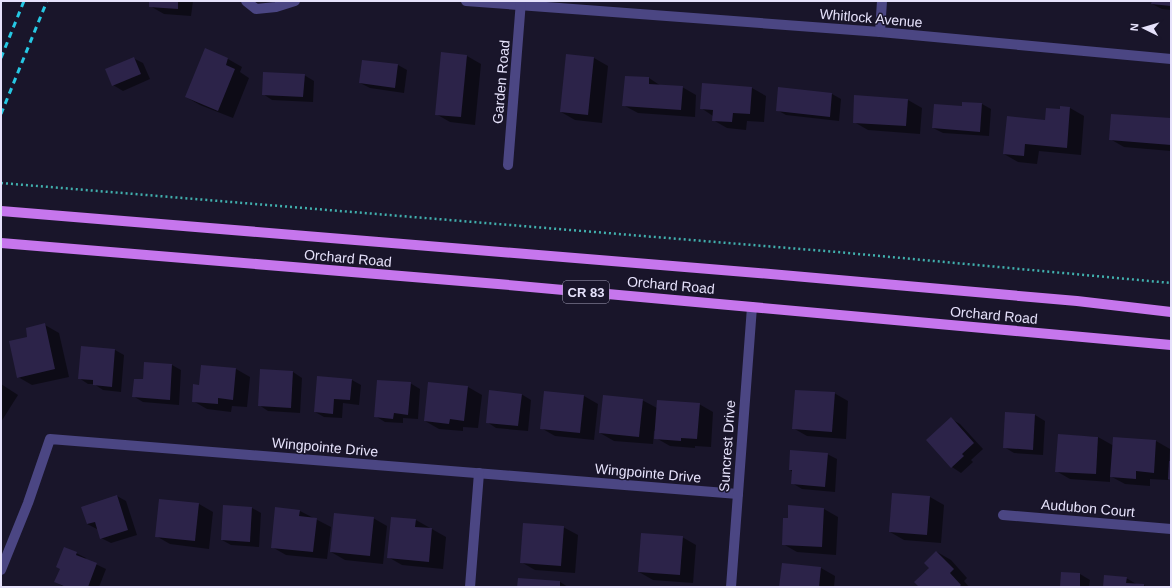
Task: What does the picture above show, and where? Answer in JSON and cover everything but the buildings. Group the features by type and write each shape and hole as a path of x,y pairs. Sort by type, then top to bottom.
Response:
{"main road":[{"name":"Orchard Road","path":"1,211 758,273 1077,301 1171,312"},
{"name":"Orchard Road","path":"1,243 498,284 1171,345"}],"street":[{"path":"246,1 256,9 276,7 295,1"},
{"name":"Whitlock Avenue","path":"466,1 521,3 880,32 1171,59"},
{"path":"880,32 882,1"},
{"name":"Garden Road","path":"508,165 521,3"},
{"name":"Suncrest Drive","path":"731,587 752,307"},
{"name":"Wingpointe Drive","path":"1,570 28,503 50,439 738,494"},
{"path":"470,587 479,473"},
{"name":"Audubon Court","path":"1003,515 1171,529"}],"path":[{"path":"1,183 837,252 1171,283"}],"railway":[{"path":"1,58 24,1"},
{"path":"1,114 47,1"}]}
